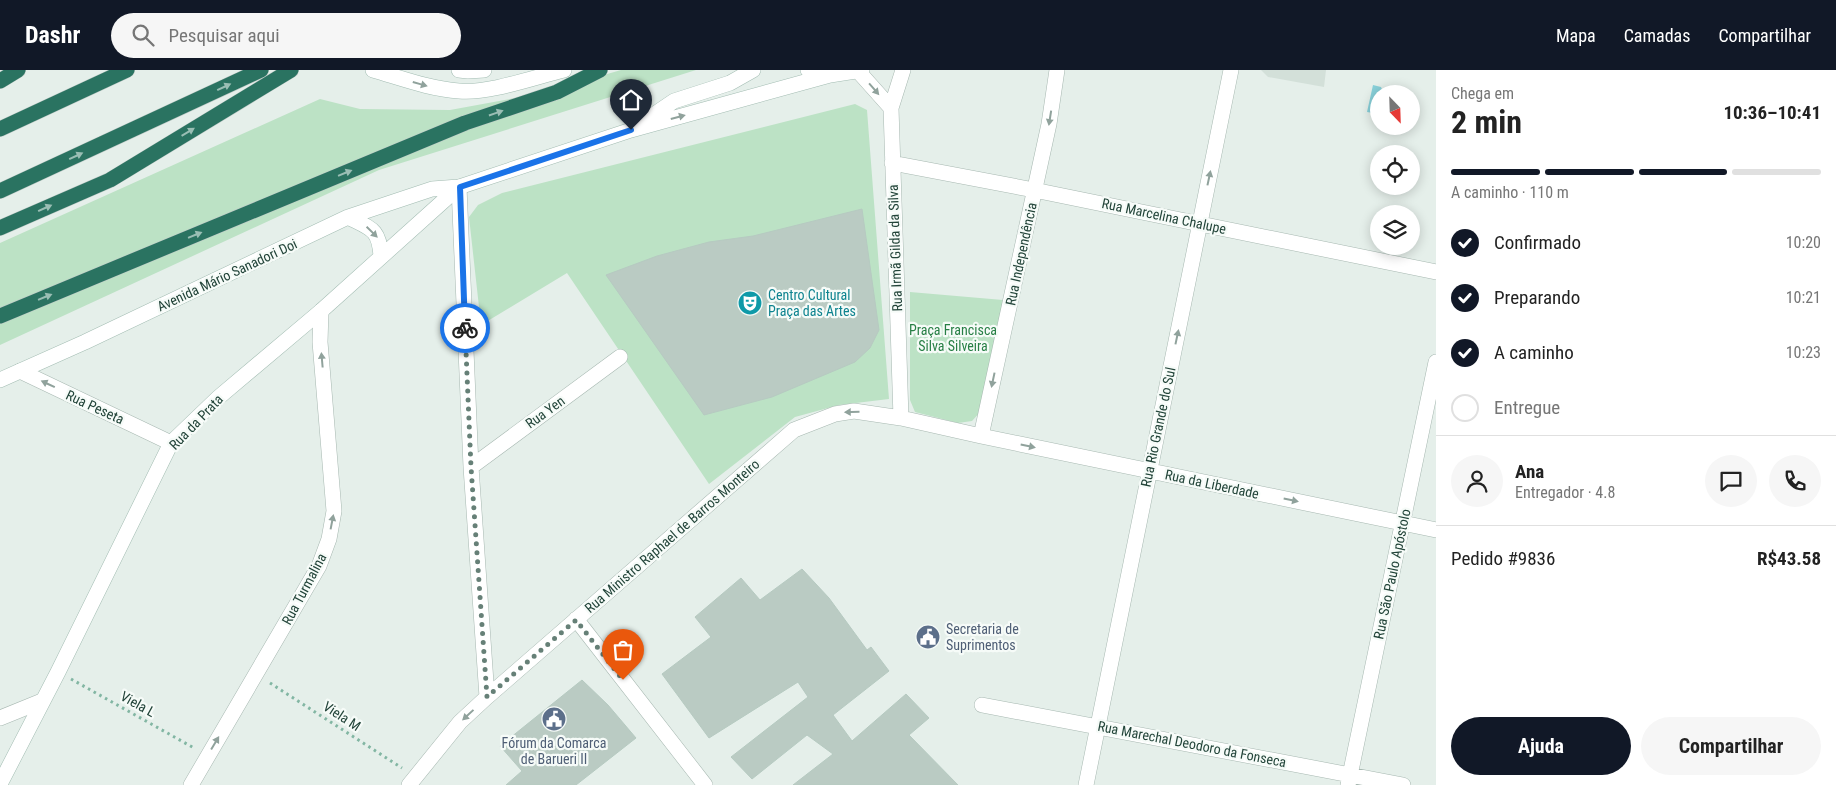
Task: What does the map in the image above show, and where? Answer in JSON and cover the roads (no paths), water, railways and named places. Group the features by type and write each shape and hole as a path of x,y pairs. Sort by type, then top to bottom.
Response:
{"highway":[{"path":"0,81 18,70"},
{"path":"0,120 127,70"},
{"path":"0,129 127,70"},
{"path":"0,191 261,70"},
{"path":"0,228 110,180 291,70"},
{"path":"0,316 465,123 557,92 600,70"}],"street":[{"path":"373,70 435,88 461,92 497,87 564,70"},
{"path":"459,70 484,70"},
{"path":"631,130 674,101 730,83 753,70"},
{"path":"808,70 830,76"},
{"path":"487,697 471,467 460,187 631,130 830,76 860,70 891,108"},
{"name":"Rua Irmã Gilda da Silva","path":"900,418 891,108 903,70"},
{"name":"Rua Independência","path":"981,436 1049,124 1057,70"},
{"name":"Rua Rio Grande do Sul","path":"1086,785 1231,70"},
{"name":"Rua Marcelina Chalupe","path":"892,163 1436,272"},
{"name":"Avenida Mário Sanadori Doi","path":"0,380 85,342 348,217 432,189 460,187"},
{"name":"Rua da Prata","path":"0,784 58,672 171,443 219,396 321,310 460,187"},
{"path":"348,217 367,226 376,233 380,241 381,256"},
{"name":"Rua Turmalina","path":"191,785 319,566 329,539 334,511 320,342 321,310"},
{"name":"Rua Yen","path":"471,467 620,357"},
{"name":"Rua São Paulo Apóstolo","path":"1349,780 1436,362"},
{"name":"Rua Peseta","path":"20,371 171,443"},
{"name":"Rua Ministro Raphael de Barros Monteiro","path":"412,780 460,722 487,697 794,430 835,414 854,411 900,418"},
{"name":"Rua da Liberdade","path":"900,418 1436,530"},
{"path":"576,620 704,785"},
{"path":"0,718 42,701"},
{"name":"Rua Marechal Deodoro da Fonseca","path":"982,705 1098,727 1349,780 1403,785"}],"water":[{"path":"1370,98 1370,112 1367,112"}],"place":[{"name":"Centro Cultural Praça das Artes","path":"750,303"},
{"name":"Secretaria de Suprimentos","path":"928,637"},
{"name":"Fórum da Comarca de Barueri II","path":"554,719"}],"park label":[{"name":"Praça Francisca Silva Silveira","path":"953,338"}]}
